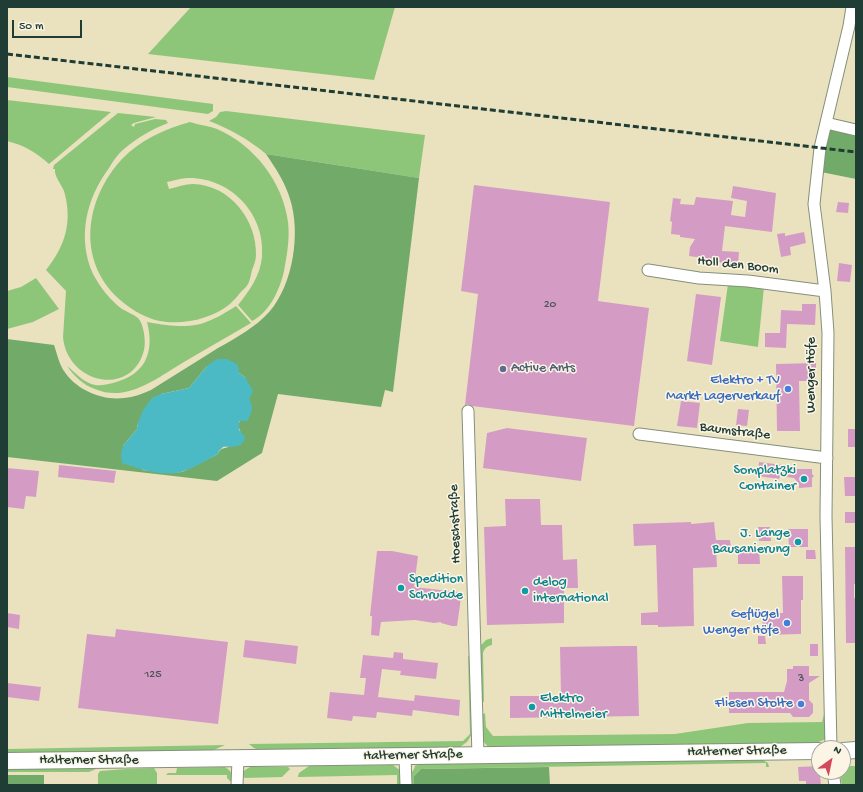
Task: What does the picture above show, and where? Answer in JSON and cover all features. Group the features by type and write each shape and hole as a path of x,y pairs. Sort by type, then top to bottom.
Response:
{"main road":[{"name":"Halterner Straße","path":"7,761 811,751"}],"street":[{"name":"Wenger Höfe","path":"831,740 826,516 828,333 825,290 814,204 818,159 849,26 852,7"},
{"path":"826,123 856,130"},
{"name":"Holl den Boom","path":"648,270 699,278 748,281 825,290"},
{"name":"Hoeschstraße","path":"468,412 478,756"},
{"name":"Baumstraße","path":"639,434 827,458"},
{"path":"406,756 406,785"},
{"path":"237,785 238,759"}],"green space":[{"path":"191,7 395,7 374,80 148,54"},
{"path":"7,77 213,104 213,111 208,114 7,87"},
{"path":"7,100 111,112 49,164 29,150 7,141"},
{"path":"226,111 425,135 419,178 266,154 239,135 209,121 216,117 220,112"},
{"path":"118,113 156,117 134,123 131,125 134,127 135,124 155,119 166,120 168,123 139,138 129,145 114,160 101,180 86,219 86,247 88,260 93,274 113,302 138,318 142,324 145,338 145,347 137,365 127,375 114,379 100,379 87,374 76,366 67,353 63,337 66,291 46,270 58,252 66,233 68,213 64,191 55,169 53,169 54,165"},
{"path":"190,122 217,129 243,145 264,166 273,179 285,207 289,228 286,259 282,278 277,292 269,306 252,321 238,305 247,294 259,270 262,257 262,241 258,226 242,201 231,191 218,184 203,179 188,178 167,182 169,189 193,184 206,186 219,191 239,207 252,229 256,255 249,281 246,287 234,300 222,310 204,318 184,322 165,322 155,320 127,306 119,299 105,283 96,266 91,248 90,229 93,211 100,192 109,175 122,159 137,146 153,136"},
{"path":"829,128 856,134 856,179 821,172"},
{"path":"266,154 419,178 393,392 385,390 381,407 278,394 262,453 217,481 7,457 7,339 54,345 62,368 75,384 99,396 107,398 124,398 151,390 246,332 270,311 278,300 289,273 293,258 295,227 293,212 286,187","holes":["207,366 239,373 245,377 249,397 239,421 242,435 234,443 221,450 218,454 182,472 170,473 143,470 123,446 137,429 138,423 161,394 189,388"]},
{"path":"36,278 59,309 33,322 7,329 7,291 21,287"},
{"path":"728,284 764,287 758,347 720,341"},
{"path":"236,306 251,323 152,381 130,391 107,393 95,389 79,380 67,366 83,380 89,383 101,385 113,383 133,374 145,361 150,343 147,322 173,326 194,325 213,319"},
{"path":"492,638 492,645 486,648 483,653 484,702 480,700 480,646 486,640"},
{"path":"468,656 472,734 467,742 460,747 259,750 249,744 463,741 470,734"},
{"path":"485,713 486,727 493,736 675,734 748,723 822,722 825,714 828,736 824,740 811,740 811,743 808,743 489,747 482,737 480,716"},
{"path":"225,745 207,752 7,755 7,749"},
{"path":"763,760 768,763 769,767 766,767 766,763 421,769 414,776 414,785 411,785 411,774 415,767 414,766 421,764"},
{"path":"393,765 401,771 402,785 397,785 397,775 298,777 299,773 309,766"},
{"path":"851,766 856,766 856,785 842,785 841,780 851,780"},
{"path":"7,767 83,767 96,769 89,772 7,772"},
{"path":"225,767 232,773 234,779 231,779 231,782 227,778 227,775 166,775 168,773 176,773 177,768"},
{"path":"250,767 288,767 290,769 282,777 245,778 241,775"},
{"path":"549,767 550,785 414,785 414,776 421,769"},
{"path":"154,768 157,773 157,785 98,785 98,774 100,771"},
{"path":"7,775 44,775 44,785 7,785"}],"water":[{"path":"217,359 227,359 238,365 239,373 245,377 253,391 249,399 252,407 250,415 247,421 239,421 239,430 245,437 244,441 237,446 223,447 218,454 181,472 166,474 151,472 122,463 121,453 123,446 137,429 143,410 152,398 161,394 189,388 207,366"}],"building":[{"path":"474,185 610,202 598,301 649,308 634,426 472,406 468,404 465,405 478,294 461,291"},
{"path":"733,186 776,193 772,232 725,226 722,251 739,252 738,265 689,256 690,247 695,239 671,234 672,222 670,221 673,198 681,199 680,204 694,205 696,197 733,201 731,215 745,217 747,201 731,198"},
{"path":"838,202 849,203 848,213 836,212"},
{"path":"804,232 806,243 790,247 791,255 781,257 777,234 785,233 785,236"},
{"path":"839,263 852,265 850,282 837,281"},
{"path":"696,294 721,297 712,365 687,361"},
{"path":"802,304 816,304 815,325 787,324 786,348 765,347 765,333 780,333 781,310 802,311"},
{"name":"Elektro + TV Markt Lagerverkauf","path":"816,363 816,381 799,381 800,431 777,431 776,364"},
{"path":"681,401 700,403 697,428 677,426"},
{"path":"738,409 749,410 747,426 736,425"},
{"path":"507,428 587,438 581,481 483,468 487,433"},
{"path":"848,429 856,429 856,447 848,447"},
{"path":"759,462 790,466 790,469 812,469 812,474 814,476 812,478 812,487 799,488 799,484 794,478 780,476 779,479 758,476"},
{"path":"59,465 116,471 114,483 58,477"},
{"path":"7,468 39,471 36,497 26,496 24,509 7,507"},
{"path":"844,477 856,477 856,496 845,496"},
{"name":"delog international","path":"505,499 540,499 541,525 562,525 563,560 577,559 578,588 564,588 564,623 487,625 484,527 506,526"},
{"path":"845,512 856,512 856,523 845,523"},
{"path":"691,522 691,524 714,522 716,540 730,540 731,549 716,549 717,567 693,568 694,626 658,627 658,625 641,625 641,613 658,612 656,545 634,546 633,524"},
{"path":"758,527 770,527 771,541 759,541"},
{"name":"J. Lange Bausanierung","path":"788,529 808,529 808,547 789,547"},
{"path":"738,547 759,547 760,564 738,564"},
{"path":"845,547 856,547 856,584 854,584 854,598 856,598 856,643 846,643"},
{"path":"806,550 815,550 816,559 806,559"},
{"name":"Spedition Schrudde","path":"377,551 392,551 418,556 414,587 458,592 457,598 461,598 457,626 452,626 441,622 434,623 415,620 381,622 379,636 371,635 372,616 370,616"},
{"path":"782,576 803,576 801,634 763,635 762,613 783,613"},
{"path":"7,613 20,615 19,629 7,627"},
{"path":"116,629 228,642 218,724 78,708 87,634 115,637"},
{"path":"758,636 765,636 766,644 758,644"},
{"path":"245,640 298,646 296,664 243,657"},
{"path":"810,644 818,644 818,656 810,656"},
{"path":"637,646 639,716 510,718 510,696 561,696 560,647"},
{"path":"394,652 403,653 403,659 438,663 436,679 400,675 401,671 382,669 378,697 414,701 415,695 460,700 459,716 413,710 412,716 377,712 376,718 353,716 352,721 327,718 330,692 364,695 366,678 360,678 363,655 393,658"},
{"path":"793,666 809,666 809,676 820,676 809,683 809,700 813,704 813,713 809,717 793,717 790,713 729,713 729,692 784,692 787,681 787,669 793,669"},
{"path":"7,683 41,687 39,701 7,697"},
{"path":"811,766 811,780 820,780 821,785 806,785 806,781 799,781 798,767"}],"railway":[{"path":"7,54 856,152"}],"place":[{"name":"Active Ants","path":"503,369"},
{"name":"Elektro + TV Markt Lagerverkauf","path":"788,389"},
{"name":"Somplatzki Container","path":"804,479"},
{"name":"J. Lange Bausanierung","path":"798,542"},
{"name":"Spedition Schrudde","path":"401,588"},
{"name":"delog international","path":"525,591"},
{"name":"Geflügel Wenger Höfe","path":"787,623"},
{"name":"Fliesen Stolte","path":"801,704"},
{"name":"Elektro Mittelmeier","path":"532,707"}]}
